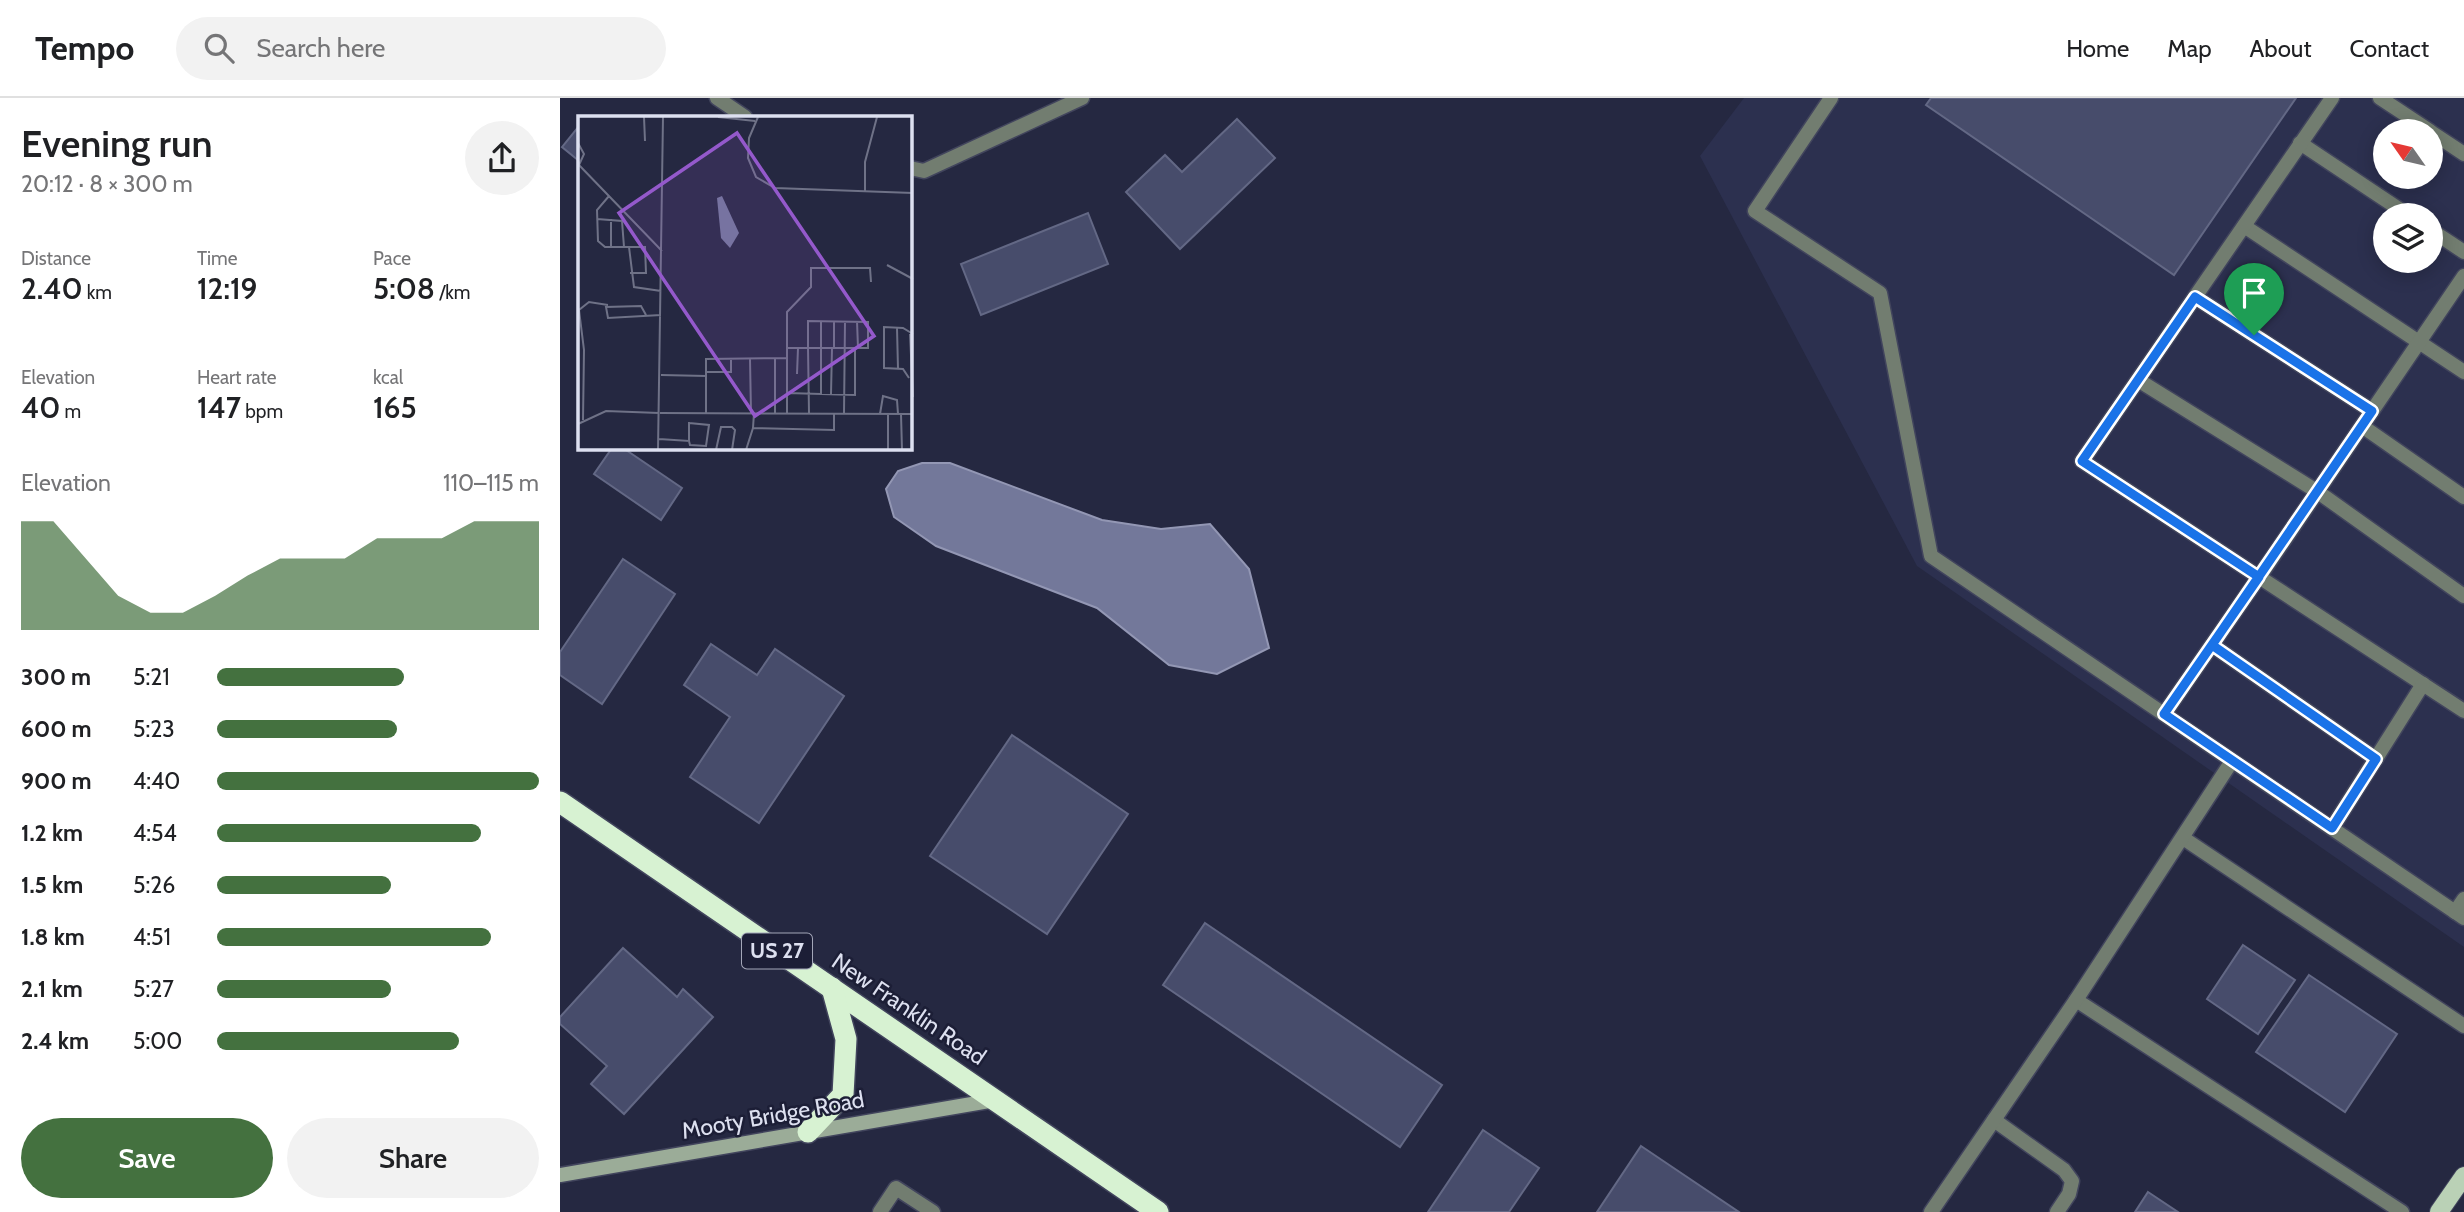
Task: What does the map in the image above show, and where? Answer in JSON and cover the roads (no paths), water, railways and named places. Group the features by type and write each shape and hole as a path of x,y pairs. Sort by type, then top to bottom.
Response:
{"highway":[{"name":"New Franklin Road","path":"560,802 1158,1212"},
{"path":"808,1132 843,1095 846,1039 832,988"}],"main road":[{"path":"2441,1211 2464,1176"}],"street":[{"path":"717,98 744,116"},
{"path":"912,168 924,171 1082,98"},
{"path":"1831,98 1755,211 1880,293 1931,556 2459,915 2464,899"},
{"path":"2332,98 2082,461 2464,711"},
{"path":"2380,98 2411,119"},
{"path":"2443,140 2464,154"},
{"path":"2300,143 2391,203"},
{"path":"2244,226 2464,372"},
{"path":"2443,238 2464,252"},
{"path":"2164,714 2464,276"},
{"path":"2195,297 2372,411"},
{"path":"2138,380 2318,492 2464,596"},
{"path":"2362,426 2464,497"},
{"path":"2212,645 2376,759"},
{"path":"2332,828 2423,684"},
{"path":"1931,1212 2076,1000 2232,761"},
{"path":"2183,838 2464,1026"},
{"path":"2076,1000 2402,1212"},
{"name":"Mooty Bridge Road","path":"560,1175 995,1100"},
{"path":"1994,1120 2064,1170 2072,1181 2069,1194 2057,1212"},
{"path":"880,1212 896,1188 933,1212"}]}
